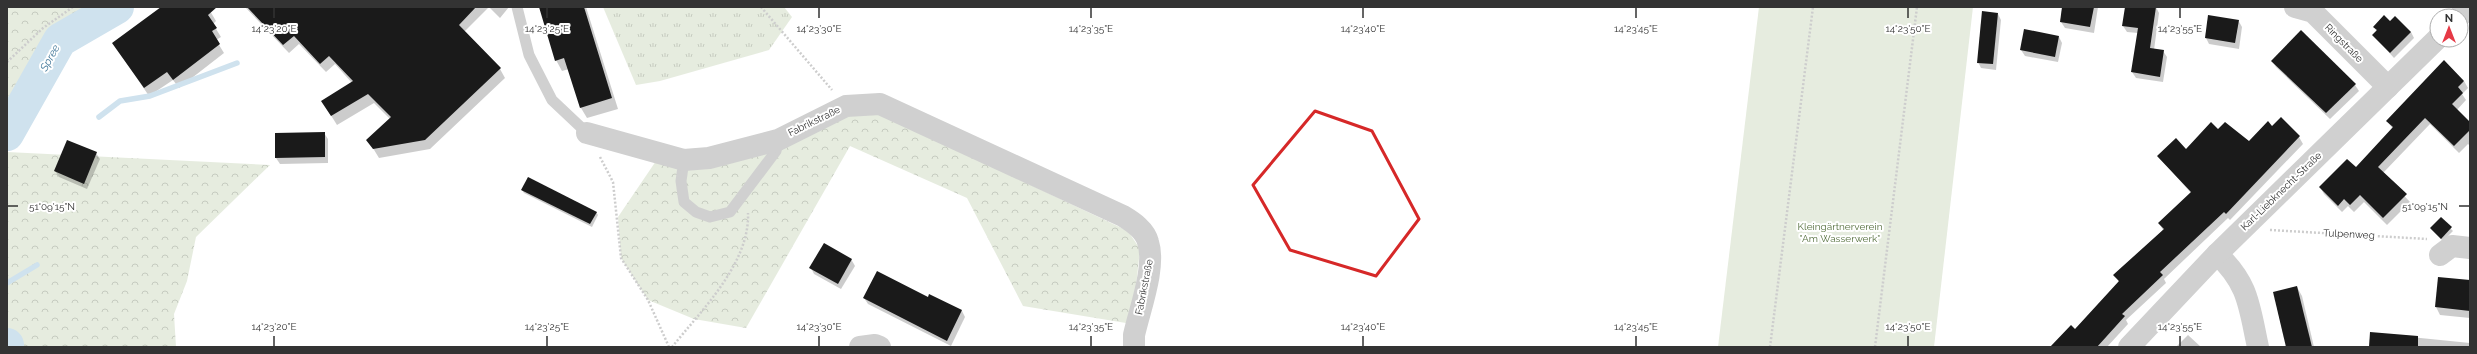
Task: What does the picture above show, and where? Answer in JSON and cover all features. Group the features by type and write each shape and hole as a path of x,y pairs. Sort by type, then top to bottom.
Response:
{"street":[{"name":"Ringstraße","path":"2295,7 2313,12 2388,87"},
{"name":"Karl-Liebknecht-Straße","path":"2129,347 2217,254 2429,47"},
{"name":"Fabrikstraße","path":"587,133 684,160 708,158 778,140 846,106 880,104 1123,216 1138,226 1148,240 1151,260 1134,335 1134,347"},
{"path":"2217,254 2232,268 2242,282 2258,347"},
{"path":"860,347 875,345 880,347"}],"lane":[{"name":"Fabrikstraße","path":"517,7 529,55 552,100 587,133"},
{"path":"684,160 681,181 684,202 696,212 710,217 730,212 776,151 778,140"}],"path":[{"path":"7,62 42,28 73,7"},
{"path":"761,7 846,106"},
{"path":"1770,347 1813,7"},
{"path":"1875,347 1917,7"},
{"path":"587,133 613,182 621,258 648,300 670,347 726,281 748,228 747,191"},
{"name":"Tulpenweg","path":"2244,228 2429,239 2454,250"}],"highlighted area":[{"path":"1315,111 1372,131 1419,219 1376,276 1290,250 1253,185"}],"green space":[{"path":"7,7 117,7 60,40 7,134"},
{"path":"603,7 784,7 792,17 769,50 660,81 636,85"},
{"name":"Kleingärtnerverein \"Am Wasserwerk\"","path":"1759,7 1973,7 1934,347 1718,347"},
{"path":"877,112 1128,231 1140,249 1132,324 1023,306 967,198 850,146 746,328 694,319 648,300 621,258 618,217 656,161 816,120"},
{"path":"7,152 270,165 196,237 187,281 174,314 176,347 7,347"}],"building":[{"path":"161,7 217,7 208,15 217,28 212,31 220,44 173,80 167,72 144,88 112,43"},
{"path":"247,7 476,7 459,25 501,68 425,140 373,149 366,140 391,117 368,94 331,116 321,101 353,81 329,56 320,64 294,36 283,45"},
{"path":"539,7 584,7 612,98 580,108 564,58 555,61"},
{"path":"2062,7 2094,7 2090,27 2060,22"},
{"path":"2125,7 2156,7 2150,48 2164,50 2160,77 2131,72 2138,28 2122,26"},
{"path":"1982,11 1998,13 1993,64 1977,63"},
{"path":"2208,15 2239,20 2235,43 2205,38"},
{"path":"2384,15 2390,21 2395,16 2411,32 2390,53 2372,35 2377,30 2373,27"},
{"path":"2024,29 2059,36 2055,57 2020,50"},
{"path":"2301,30 2356,84 2326,113 2271,61"},
{"path":"2444,60 2464,81 2458,87 2463,93 2452,104 2470,122 2470,130 2454,146 2425,118 2378,167 2407,194 2383,218 2360,195 2350,205 2344,199 2338,206 2319,187 2347,159 2356,167 2393,127 2386,121"},
{"path":"2281,117 2300,136 2226,214 2224,212 2160,272 2163,275 2122,314 2125,316 2097,347 2050,347 2071,325 2075,329 2119,281 2113,275 2164,229 2158,223 2191,192 2157,156 2176,138 2186,149 2211,122 2218,129 2225,122 2249,141 2268,121 2272,126"},
{"path":"325,132 325,157 275,158 275,133"},
{"path":"67,140 97,152 84,184 54,171"},
{"path":"528,177 597,212 590,224 521,190"},
{"path":"2441,217 2452,227 2441,239 2430,228"},
{"path":"824,243 852,259 838,284 809,268"},
{"path":"877,271 928,297 929,294 962,310 947,341 863,298"},
{"path":"2438,277 2470,280 2470,311 2435,307"},
{"path":"2297,286 2312,347 2286,347 2273,292"},
{"path":"2370,332 2418,336 2418,347 2369,347"}],"waterway":[{"name":"Spree","path":"7,134 60,40 117,7"},
{"path":"99,117 120,101 150,96 237,63"},
{"path":"7,283 37,265"}]}
